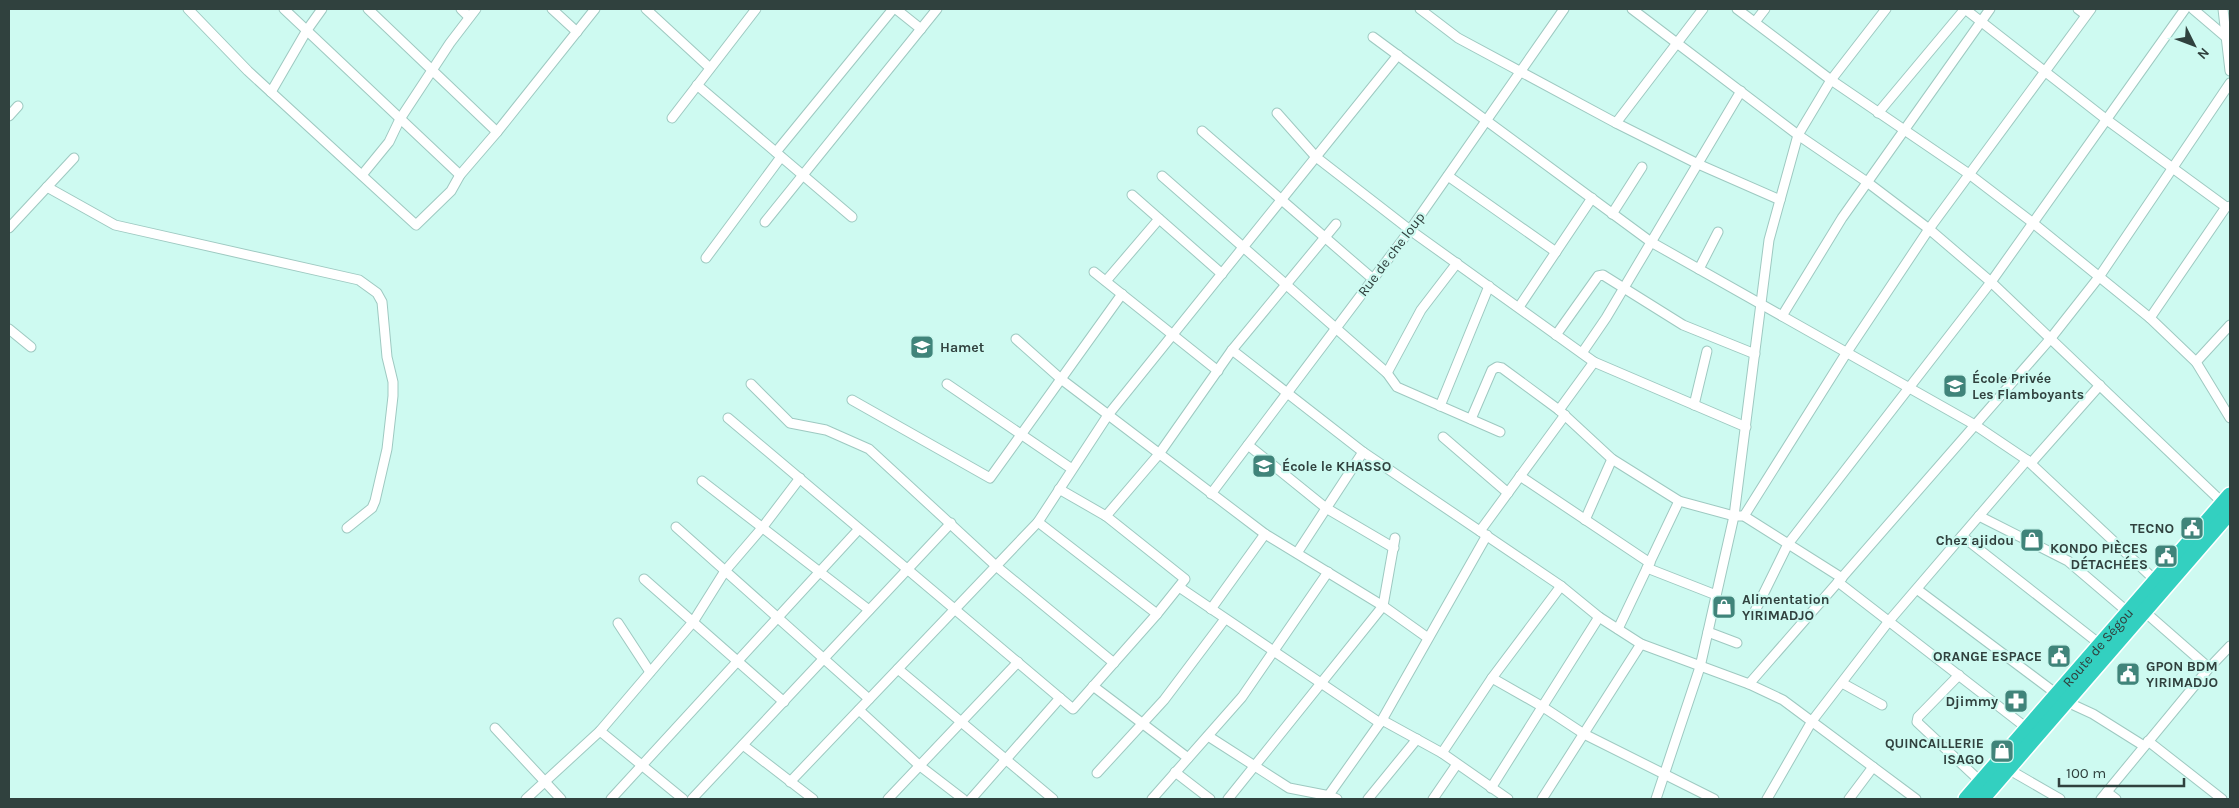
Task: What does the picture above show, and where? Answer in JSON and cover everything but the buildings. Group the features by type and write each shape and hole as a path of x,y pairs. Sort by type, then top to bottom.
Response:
{"highway":[{"name":"Route de Ségou","path":"1982,799 2008,769 2101,646 2156,582 2228,504"},
{"name":"Route de Ségou","path":"1966,799 2028,728 2062,698 2145,612 2228,504"}],"street":[{"path":"189,9 271,92 416,225 450,192 460,175 497,132 595,9"},
{"path":"284,9 460,175"},
{"path":"271,92 307,30 322,9"},
{"path":"368,9 497,132"},
{"path":"461,9 469,17"},
{"path":"362,175 389,142 400,120 450,43 476,9"},
{"path":"552,9 577,32"},
{"path":"646,9 710,68"},
{"path":"672,118 756,9"},
{"path":"706,258 778,154 894,9 921,29"},
{"path":"765,222 937,9"},
{"path":"1420,9 1458,38 1616,123 1698,164 1780,200"},
{"name":"Rue de che loup","path":"1211,494 1410,230 1564,9"},
{"path":"1632,9 1798,135 1867,182 1928,229 1991,282 2228,504"},
{"path":"1616,123 1703,9"},
{"path":"1737,9 1831,80 1969,174 2033,223 2150,318 2196,362 2230,418"},
{"path":"1754,22 1765,9"},
{"path":"1656,799 1700,667 1716,595 1739,516 1746,427 1769,240 1798,135 1831,80 1886,9"},
{"path":"1878,113 1965,9 2045,70 2106,120 2171,168 2228,206 2150,318"},
{"path":"1782,316 1842,218 1990,9"},
{"path":"1739,516 1928,229 2088,12 2078,9"},
{"path":"1755,611 1788,544 1991,282 2185,9"},
{"path":"2193,9 2227,38"},
{"path":"2223,9 2230,71"},
{"path":"1373,37 1651,242 1910,387 1975,425 2029,462 2156,582"},
{"path":"790,782 1038,522 1108,415 1398,55"},
{"path":"1749,684 2051,338 2099,277 2230,83"},
{"path":"697,85 852,217"},
{"path":"1582,353 1624,287 1741,91"},
{"path":"9,116 18,106"},
{"path":"1277,113 1316,157 1410,230 1594,362 1746,427"},
{"path":"1202,132 1373,279"},
{"path":"9,228 74,158"},
{"path":"1612,214 1642,167"},
{"path":"1162,176 1387,373 1398,387 1500,432"},
{"path":"1448,176 1556,252"},
{"path":"47,187 115,226 359,280 377,293 382,302 387,357 393,382 387,449 372,508 347,528"},
{"path":"1132,194 1222,274"},
{"path":"1519,307 1592,198"},
{"path":"1106,281 1159,219"},
{"path":"1106,516 1159,454 1232,350 1336,224"},
{"path":"1699,269 1718,232"},
{"path":"1387,373 1421,310 1457,263"},
{"path":"1094,272 1218,371"},
{"path":"1556,335 1598,276 1603,274 1683,325 1755,354"},
{"path":"1440,406 1489,286"},
{"path":"852,400 990,478 1122,294"},
{"path":"2196,362 2230,325"},
{"path":"9,329 31,347"},
{"path":"1016,339 1061,379 1264,534 1383,606 1428,638"},
{"path":"1232,350 1363,452 1561,586 1618,630 1642,644 1749,684 1783,700 1916,799"},
{"path":"1694,405 1707,351"},
{"path":"1208,736 1289,788 1331,798 1381,721 1428,638 1483,533 1594,362"},
{"path":"1471,420 1492,370 1497,367 1502,368 1562,413 1612,459 1679,501 1739,516 1788,544 1840,580 1890,622 2028,728"},
{"path":"751,384 790,423 826,430 869,449 996,566 1114,663"},
{"path":"947,384 1072,470"},
{"path":"1767,799 1812,722 1890,622 1979,516 2100,385"},
{"path":"728,418 1073,709 1157,614 1185,579 1106,516 1059,490"},
{"path":"1443,437 1508,492"},
{"path":"1248,445 1326,508 1394,548"},
{"path":"1297,553 1363,452"},
{"path":"1585,520 1612,459"},
{"path":"1520,476 1648,566 1716,595"},
{"path":"526,799 600,731 693,622 725,571 762,528 800,478"},
{"path":"702,482 869,610"},
{"path":"1618,630 1679,501"},
{"path":"1979,516 2068,560 2129,613"},
{"path":"1038,522 1157,614"},
{"path":"692,799 951,523"},
{"path":"676,527 869,699"},
{"path":"611,799 860,528"},
{"path":"1211,609 1264,534"},
{"path":"1962,536 2101,646"},
{"path":"1228,799 1383,606 1396,538"},
{"path":"1152,799 1242,697 1328,572"},
{"path":"644,579 784,702"},
{"path":"1442,753 1492,678 1561,586"},
{"path":"1179,587 1320,684 1381,721 1442,753 1508,799"},
{"path":"1918,590 2062,698 2146,744 2222,799"},
{"path":"2145,612 2209,668"},
{"path":"1492,788 1598,616"},
{"path":"1097,773 1164,700 1224,619"},
{"path":"618,623 650,672"},
{"path":"1708,632 1737,643"},
{"path":"1542,799 1642,644"},
{"path":"2116,799 2104,796 2209,668 2230,646"},
{"path":"888,799 1018,662"},
{"path":"898,669 1053,799"},
{"path":"1959,675 1918,717 1917,722 1982,782"},
{"path":"1492,678 1543,707 1584,734 1714,799"},
{"path":"1842,683 1882,705"},
{"path":"1093,686 1188,758"},
{"path":"971,799 1060,698"},
{"path":"859,710 920,766 963,799"},
{"path":"496,728 561,799"},
{"path":"600,731 683,799"},
{"path":"1368,799 1417,739"},
{"path":"743,745 813,799"},
{"path":"1433,799 1457,764"},
{"path":"1849,799 1873,767"},
{"path":"2008,769 2060,799"},
{"path":"1176,772 1210,799"}],"place":[{"name":"Hamet","path":"922,347"},
{"name":"École Privée Les Flamboyants","path":"1955,386"},
{"name":"École le KHASSO","path":"1264,466"},
{"name":"TECNO","path":"2192,528"},
{"name":"Chez ajidou","path":"2032,540"},
{"name":"KONDO PIÈCES DÉTACHÉES","path":"2166,556"},
{"name":"Alimentation YIRIMADJO","path":"1724,607"},
{"name":"ORANGE ESPACE","path":"2059,656"},
{"name":"GPON BDM YIRIMADJO","path":"2128,674"},
{"name":"Djimmy","path":"2016,701"},
{"name":"QUINCAILLERIE ISAGO","path":"2002,751"}]}
